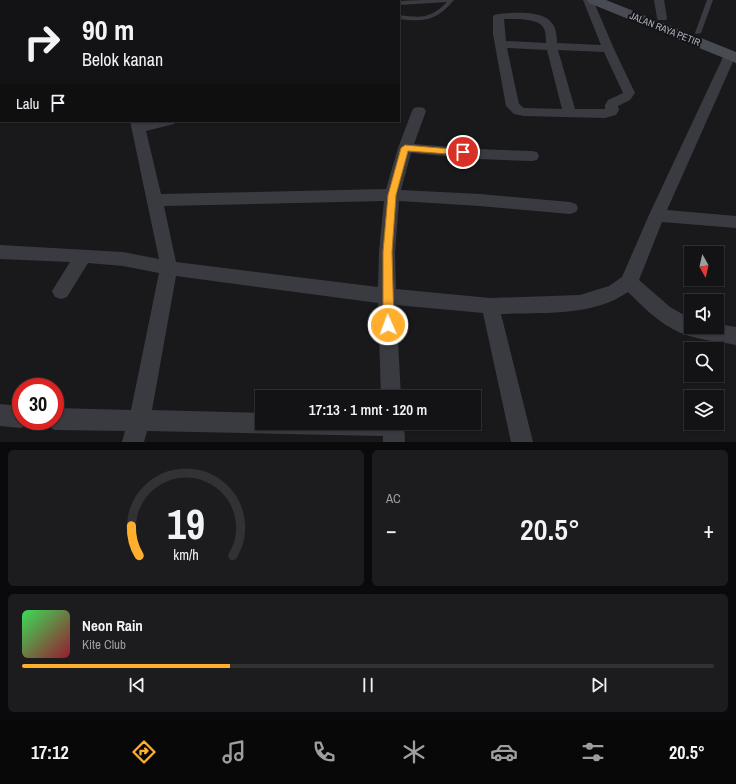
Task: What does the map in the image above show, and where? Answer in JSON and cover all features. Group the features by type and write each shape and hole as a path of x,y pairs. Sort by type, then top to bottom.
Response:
{"main road":[{"name":"JALAN RAYA PETIR","path":"594,0 734,53"},
{"name":"JALAN RAYA PETIR","path":"619,0 698,33 734,53"}],"street":[{"path":"570,113 552,47 549,26 540,19 504,15 498,16 501,44 513,106 515,109 524,112 570,113 608,113 612,110 611,105 613,103 629,93 608,49 588,0"},
{"path":"659,0 662,18"},
{"path":"501,44 608,49"},
{"path":"0,252 123,259 169,268 387,296 490,306 580,303 614,292 630,282 657,215 734,53"},
{"path":"391,390 387,296 392,195 405,148 419,111"},
{"path":"133,442 139,421 169,268 138,125 161,122"},
{"path":"405,148 477,154 532,156"},
{"path":"155,200 392,195 480,200 570,208"},
{"path":"657,215 736,222"},
{"path":"61,291 84,256"},
{"path":"630,282 654,306 674,321 689,327 736,336"},
{"path":"490,306 522,442"},
{"path":"0,415 12,416"},
{"path":"64,419 255,425"}],"lane":[{"path":"400,3 450,0"},
{"path":"400,17 416,20 438,15 450,0"},
{"path":"698,33 710,0"}],"route":[{"path":"388,325 388,252 392,195 405,148 463,152"}]}
